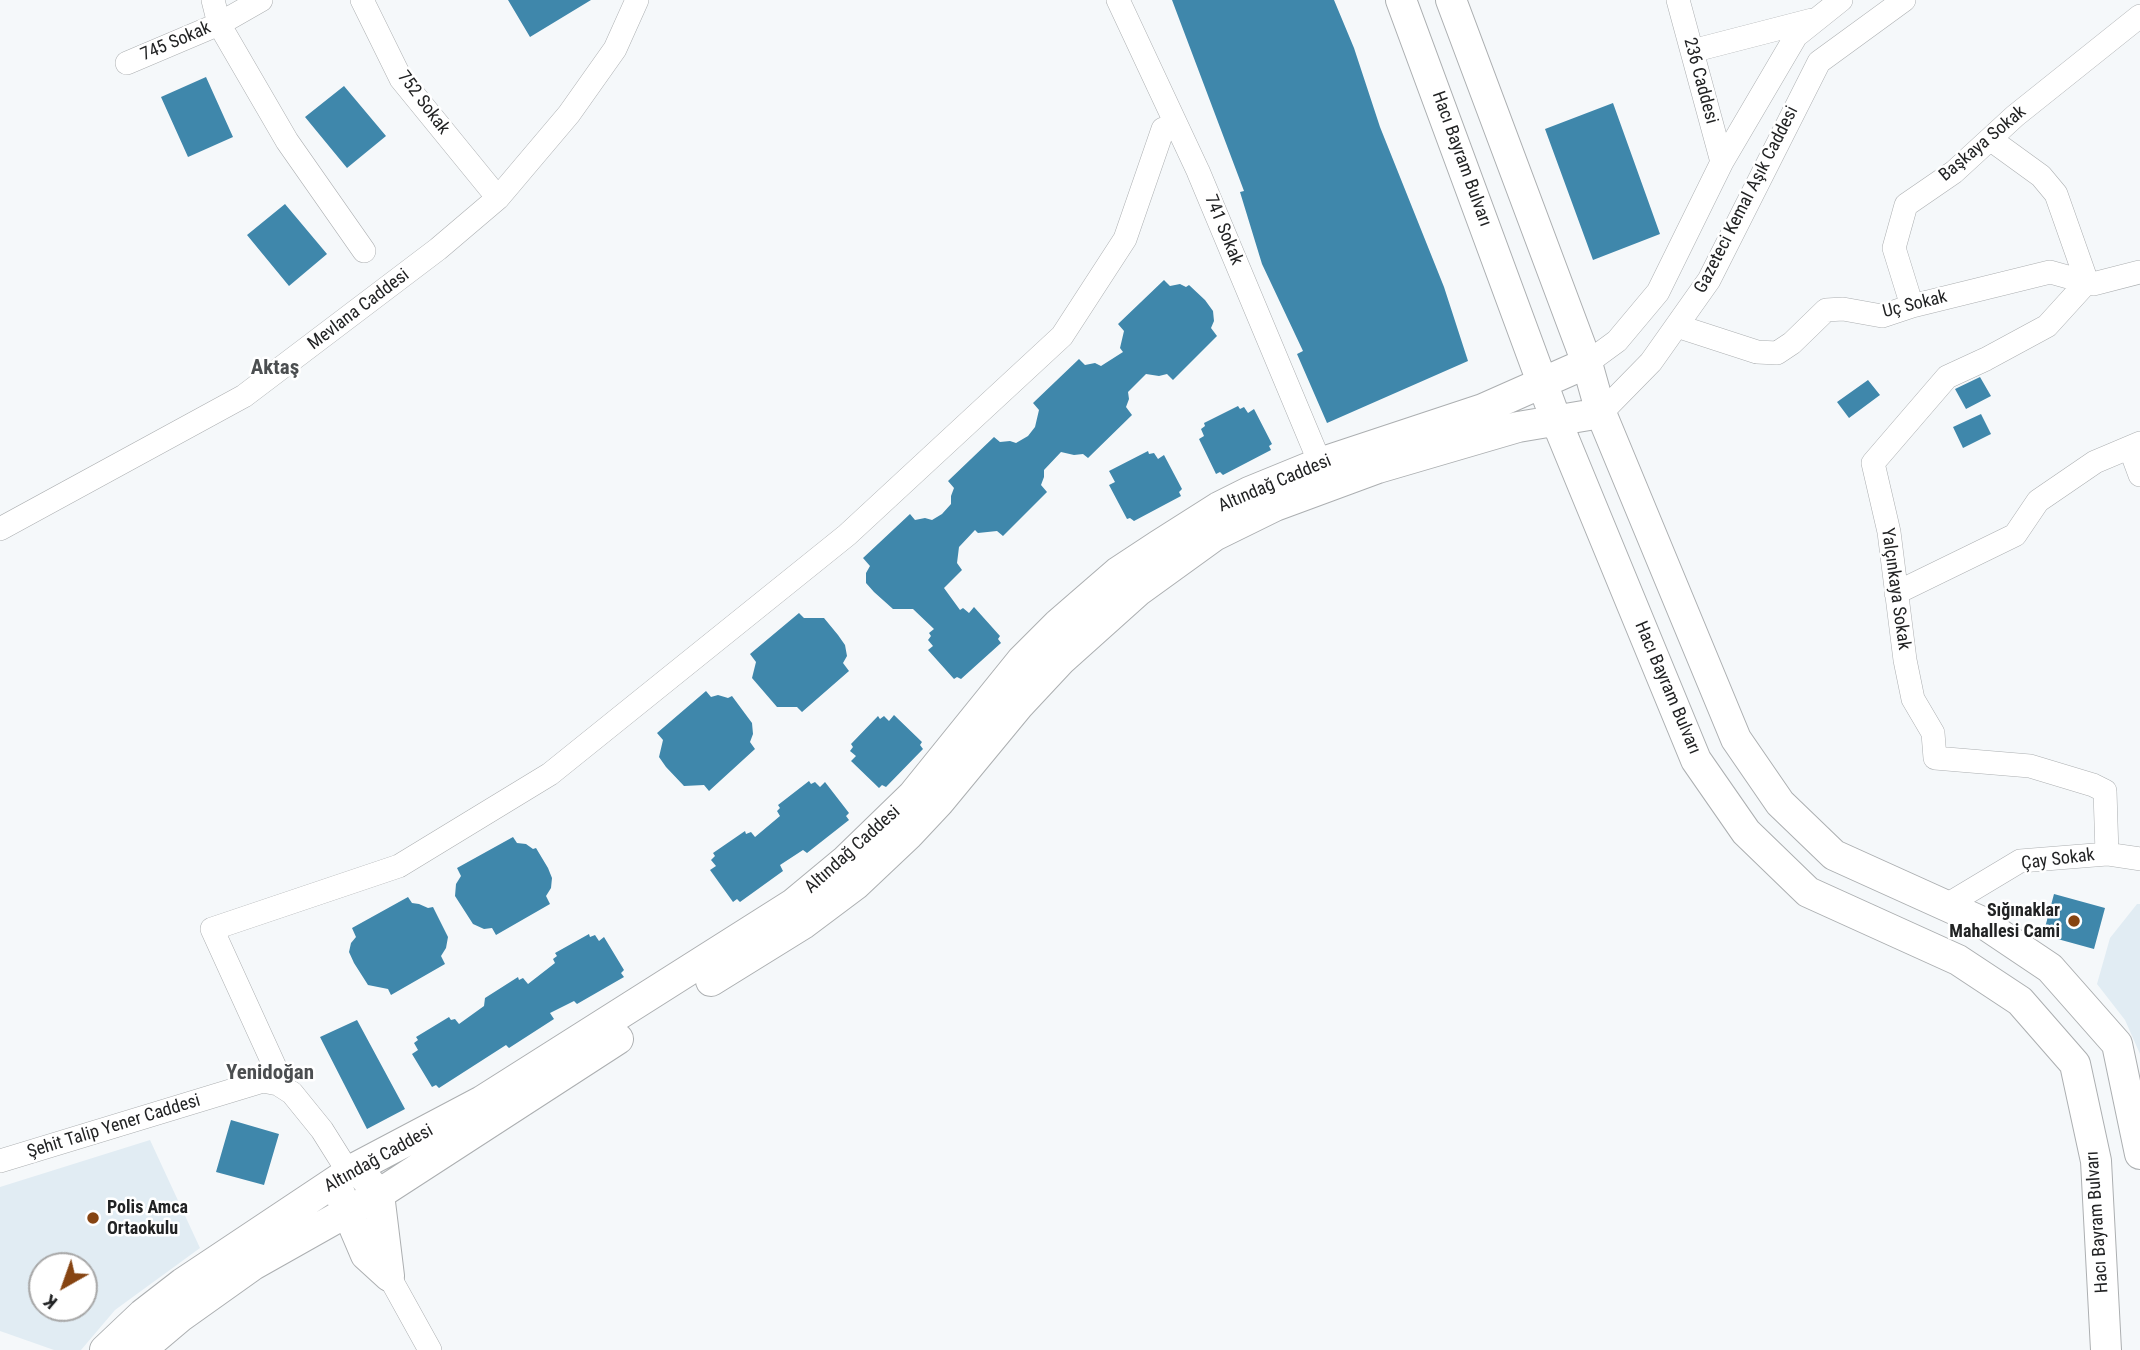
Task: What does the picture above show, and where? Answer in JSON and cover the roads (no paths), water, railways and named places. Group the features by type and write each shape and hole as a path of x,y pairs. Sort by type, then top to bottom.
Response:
{"main road":[{"name":"Hacı Bayram Bulvarı","path":"1401,0 1556,420 1696,760 1746,832 1808,892 1958,960 2020,1001 2075,1064 2096,1161 2106,1350"},
{"path":"1451,0 1587,363 1601,413 1736,739 1780,803 1834,855 1980,921 2050,968 2116,1044 2140,1154"},
{"name":"Altındağ Caddesi","path":"105,1350 143,1314 183,1283 347,1174 482,1101 793,904 889,820 935,768 1022,660 1096,590 1149,552 1219,507 1320,463 1483,409 1587,363"},
{"name":"Altındağ Caddesi","path":"141,1350 226,1283 379,1194 615,1041 803,924 855,885 932,810 1019,705 1062,660 1138,591 1214,536 1275,506 1378,468 1484,435 1536,423 1601,413"},
{"path":"347,1174 379,1194 389,1276"},
{"path":"347,1174 346,1212 366,1255 389,1276"}],"street":[{"path":"213,0 219,24 287,141 364,251"},
{"name":"745 Sokak","path":"127,62 219,24 261,0"},
{"name":"752 Sokak","path":"362,0 401,79 498,198"},
{"name":"Mevlana Caddesi","path":"0,529 244,396 395,283 498,198 569,114 597,76 615,50 637,0"},
{"name":"741 Sokak","path":"1118,0 1198,171 1320,463"},
{"name":"236 Caddesi","path":"1678,0 1722,162"},
{"name":"Gazeteci Kemal Aşık Caddesi","path":"1587,363 1617,341 1658,292 1722,162 1796,36 1840,0"},
{"name":"Gazeteci Kemal Aşık Caddesi","path":"1601,413 1651,362 1709,280 1819,62 1904,0"},
{"name":"Başkaya Sokak","path":"1912,306 1894,248 1906,205 1954,172 2096,50 2140,16"},
{"path":"1692,51 1818,18"},
{"path":"347,1174 306,1108 284,1087 212,929 399,866 550,774 847,535 1062,336 1125,239 1163,129"},
{"path":"1990,139 2041,176 2056,194 2087,282 2093,284 2140,272"},
{"name":"Uç Sokak","path":"1677,326 1757,352 1777,353 1792,343 1826,310 1843,309 1882,316 2050,272 2087,282"},
{"name":"Yalçınkaya Sokak","path":"2087,282 2046,326 1947,377 1872,463 1889,532 1913,699 1933,733 1935,758 2029,766 2105,791 2108,854"},
{"path":"1896,593 2015,535 2038,501 2095,462 2135,445 2140,475"},
{"name":"Çay Sokak","path":"1945,906 2020,861 2108,854 2140,859"},
{"name":"Şehit Talip Yener Caddesi","path":"0,1161 263,1081 284,1087"},
{"path":"389,1276 430,1350"}],"place":[{"name":"Sığınaklar Mahallesi Cami","path":"2074,921"},
{"name":"Polis Amca Ortaokulu","path":"93,1218"}],"district":[{"name":"Aktaş","path":"275,369"},
{"name":"Yenidoğan","path":"270,1074"}]}
